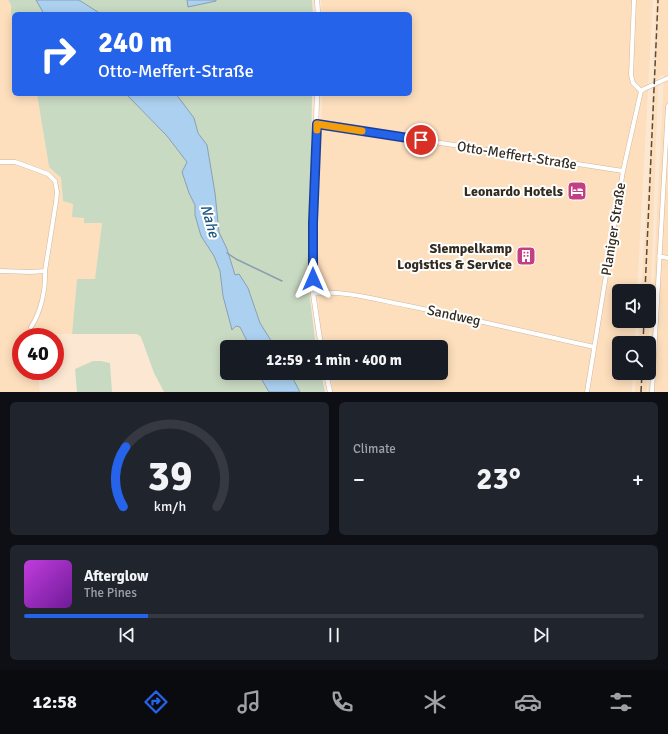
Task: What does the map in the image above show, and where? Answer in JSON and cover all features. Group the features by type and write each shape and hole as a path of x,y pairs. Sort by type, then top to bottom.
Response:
{"street":[{"path":"317,0 318,12"},
{"path":"634,0 630,75 633,83 641,92 644,89 668,78"},
{"name":"Planiger Straße","path":"587,392 623,171 641,92"},
{"path":"317,96 313,223 313,293 320,340"},
{"path":"652,390 668,106"},
{"name":"Otto-Meffert-Straße","path":"317,124 623,171"},
{"path":"0,162 15,162 48,174 55,181 58,192 45,279 37,318 31,327"},
{"path":"659,256 668,258"},
{"path":"0,271 45,271"},
{"name":"Sandweg","path":"313,293 325,292 352,295 400,304 594,347"},
{"path":"327,380 330,392"}],"shaded area":[{"path":"0,0 8,0 11,5 12,96 37,96 49,167 61,178 63,201 74,204 85,218 84,223 102,223 95,280 77,279 72,334 64,334 64,328 12,328 12,380 38,380 40,392 0,392"},
{"path":"321,0 653,0 637,284 612,284 612,328 636,328 635,336 612,336 612,380 633,380 632,392 333,392 331,380 448,380 448,340 323,340 320,328 317,284 322,96 412,96 412,12 322,12"},
{"path":"656,0 668,0 668,392 648,392 649,380 656,380 656,336 651,336 651,328 656,328 656,284 653,284 664,75 659,76 658,87 651,284 641,284 649,170"},
{"path":"639,328 650,328 649,336 639,336"},
{"path":"636,380 648,380 647,392 635,392"}],"green space":[{"path":"8,0 36,0 43,12 12,12 12,19 11,5"},
{"path":"79,0 312,0 313,12 98,12"},
{"path":"37,96 128,96 167,136 187,162 182,172 195,205 195,215 201,236 214,256 220,271 223,296 233,329 236,326 240,327 246,339 220,340 220,380 262,380 269,392 164,392 154,373 141,337 137,334 72,334 77,279 95,279 102,223 84,223 84,218 72,217 73,204 63,201 61,178 49,167"},
{"path":"178,96 312,96 309,291 315,340 271,340 260,323 248,288 235,275 227,249 219,232 215,193 207,145 198,133 194,118"},
{"path":"93,361 110,363 112,392 77,392 75,369"},
{"path":"294,380 322,380 325,392 300,392"}],"water":[{"path":"36,0 79,0 98,12 43,12"},
{"path":"187,0 216,0 216,1 188,7"},
{"name":"Nahe","path":"128,96 178,96 194,118 198,133 207,145 215,193 219,232 227,249 235,275 239,274 248,288 260,323 271,340 246,340 240,327 236,326 232,330 223,296 220,271 214,256 201,236 195,215 195,205 182,172 187,162 167,136"},
{"path":"262,380 294,380 300,392 269,392"}],"waterway":[{"path":"227,253 236,259 282,281"}],"railway":[{"path":"645,284 658,0"},
{"path":"643,336 644,328"},
{"path":"641,392 642,380"}],"slow traffic":[{"path":"317,130 317,124 362,131"}],"place":[{"name":"Leonardo Hotels","path":"577,191"},
{"name":"Siempelkamp Logistics & Service","path":"526,256"}],"route":[{"path":"313,279 313,223 317,124 421,140"}]}
